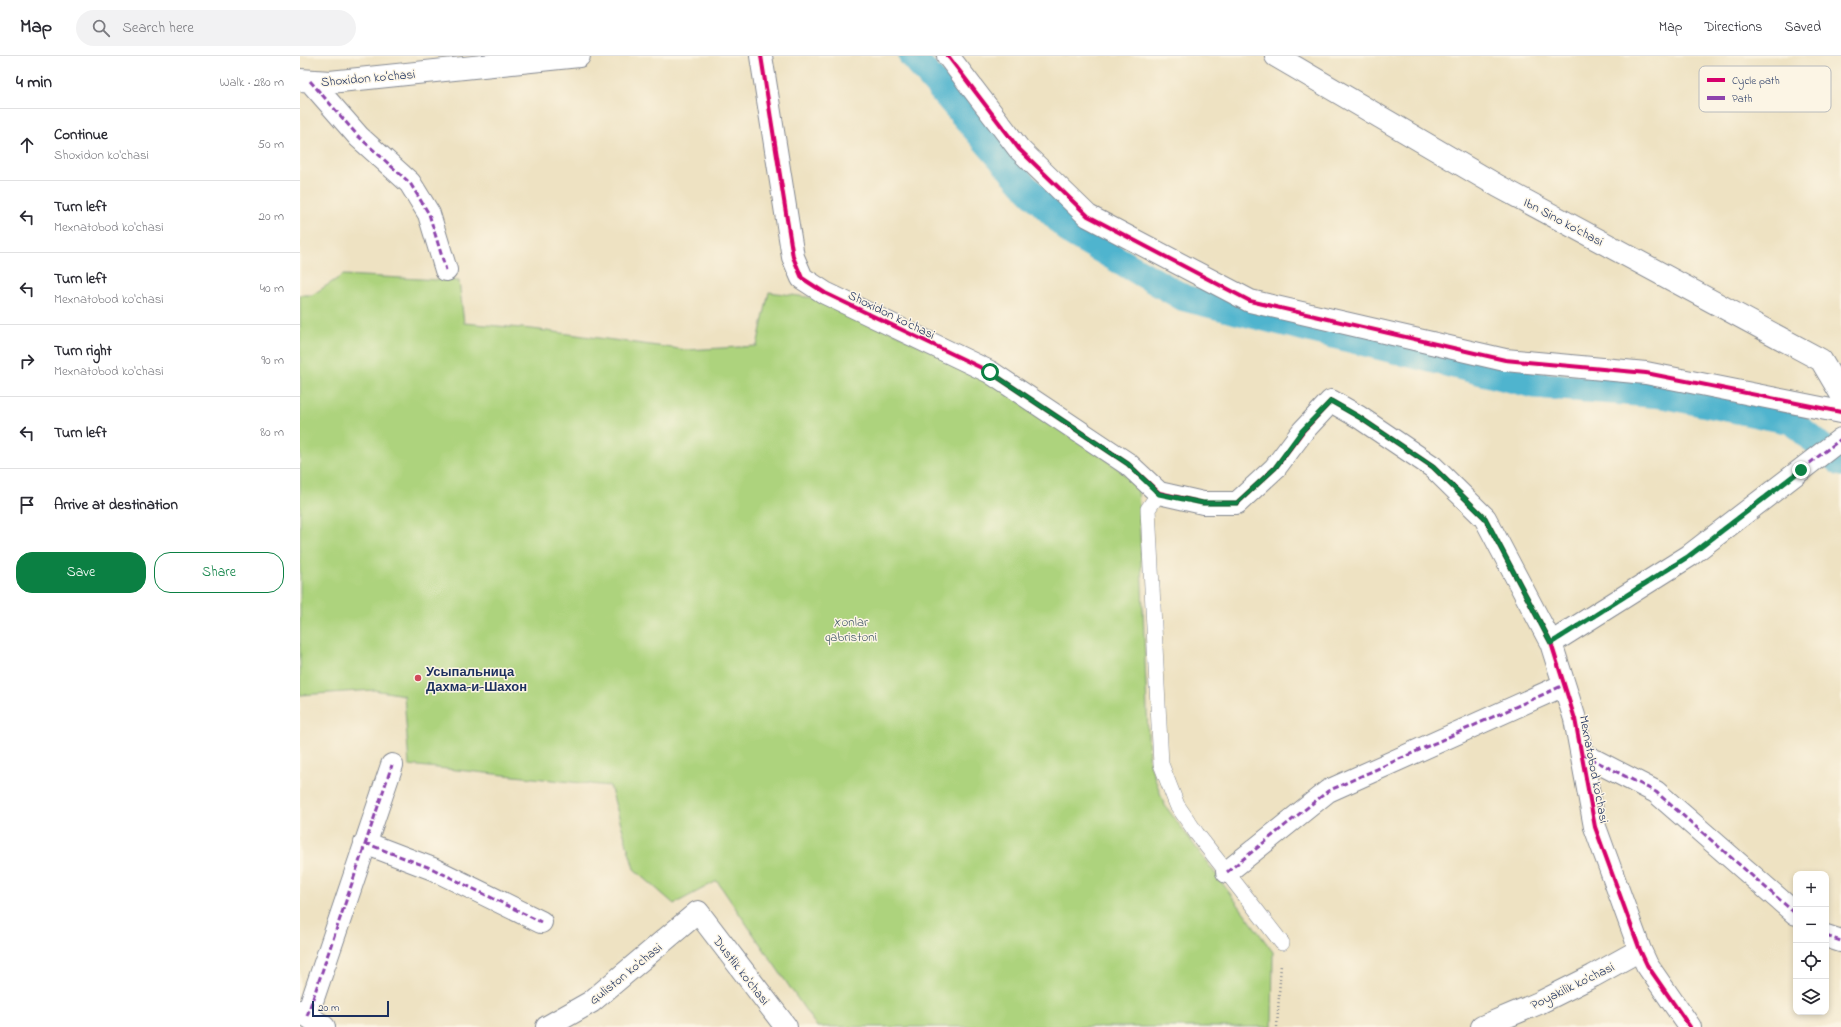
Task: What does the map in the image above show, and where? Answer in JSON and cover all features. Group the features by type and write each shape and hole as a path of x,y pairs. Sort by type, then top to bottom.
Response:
{"street":[{"name":"Shoxidon ko'chasi","path":"305,80 330,82 579,56"},
{"name":"Shoxidon ko'chasi","path":"761,56 793,257 802,278 825,293 990,372 1128,464 1159,494"},
{"path":"948,56 1019,149 1088,216 1250,301 1505,360 1646,373 1841,412"},
{"name":"Ibn Sino ko‘chasi","path":"1276,56 1498,186 1821,360 1841,394"},
{"path":"305,80 359,137 410,183 429,214 446,270"},
{"name":"Mexnatobod ko'chasi","path":"1159,494 1203,503 1237,503 1275,468 1302,431 1331,401 1359,417 1433,467 1485,518 1551,643 1575,719 1596,827 1640,950 1647,965 1690,1027"},
{"path":"1551,643 1689,556 1841,439"},
{"path":"1227,872 1328,791 1564,685"},
{"path":"1582,754 1656,792 1793,911"},
{"path":"310,1018 365,843 392,765"},
{"path":"365,843 434,869 541,922"},
{"name":"Guliston ko'chasi","path":"547,1027 591,1002 698,912"},
{"name":"Dustlik ko'chasi","path":"698,912 786,1027"},
{"path":"1829,937 1841,941"},
{"name":"Poyakilik ko'chasi","path":"1482,1027 1539,1003 1640,950"}],"lane":[{"path":"1159,494 1148,509 1161,764 1177,805 1282,943"}],"path":[{"path":"1277,1027 1282,943"}],"green space":[{"name":"Xonlar qabristoni","path":"343,275 459,281 464,323 532,329 687,350 757,346 769,292 829,300 1028,400 1138,484 1149,761 1164,804 1273,952 1272,1027 817,1027 717,881 674,904 634,869 610,786 409,765 404,695 374,690 300,695 300,295 312,295"}],"waterway":[{"path":"912,56 1022,183 1072,233 1184,298 1534,385 1662,395 1791,421 1841,463"}],"marked path":[{"path":"310,81 359,137 410,183 429,214 446,270"},
{"path":"1551,643 1689,556 1841,439"},
{"path":"1227,872 1328,791 1564,685"},
{"path":"1582,754 1656,792 1793,911"},
{"path":"307,1016 392,765"},
{"path":"365,843 433,869 541,922"},
{"path":"1829,937 1841,941"}],"cycle path":[{"path":"761,56 793,257 802,278 825,293 990,372 1128,464 1159,493 1203,503 1237,503 1275,468 1303,431 1331,401 1359,417 1433,467 1485,518 1551,643 1575,719 1595,827 1640,950 1647,965 1690,1027"},
{"path":"948,56 1019,149 1088,216 1250,301 1505,360 1646,373 1841,412"}],"place":[{"name":"Усыпальница Дахма-и-Шахон","path":"418,678"}],"route":[{"path":"990,372 1128,464 1159,494 1203,503 1237,503 1275,468 1302,431 1331,401 1359,417 1433,467 1485,518 1551,643 1689,556 1801,470"}]}
